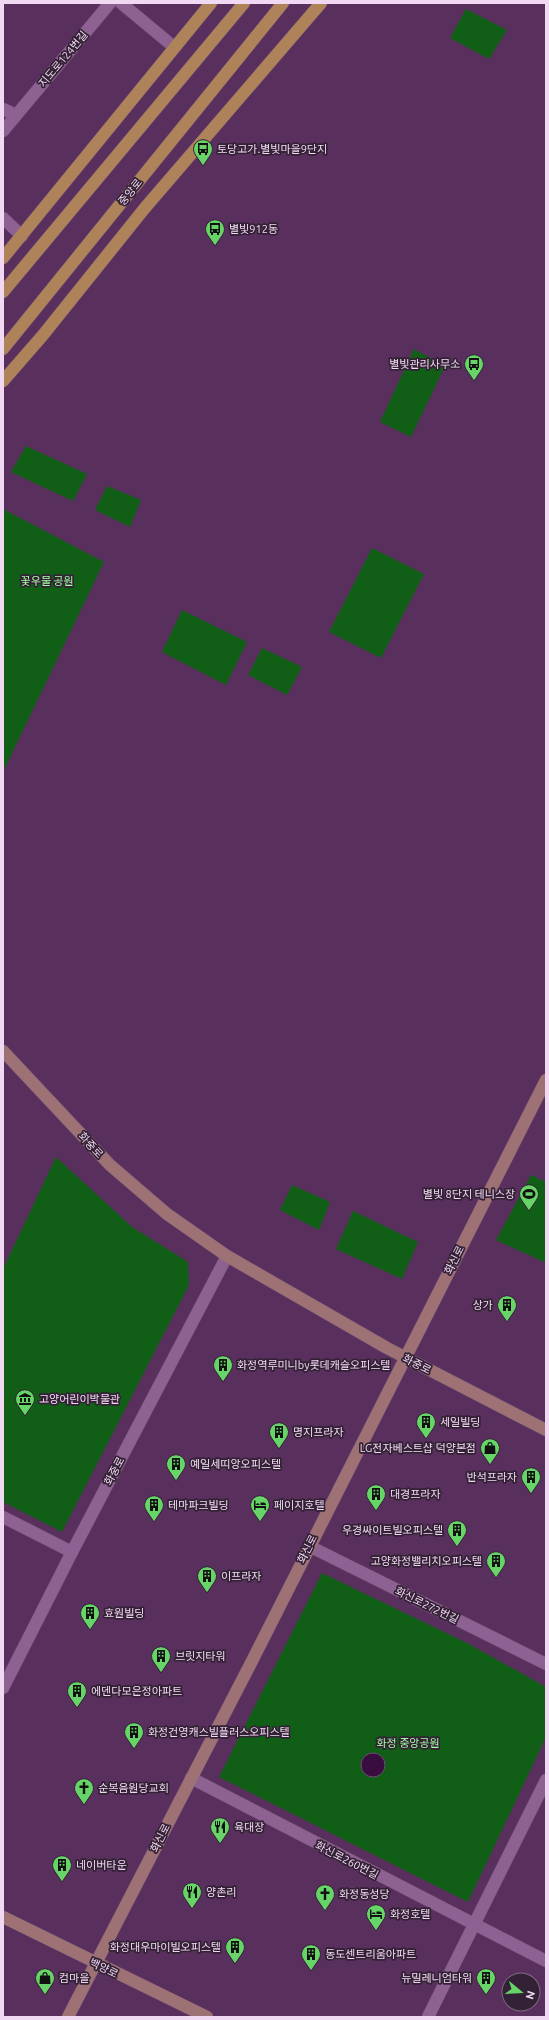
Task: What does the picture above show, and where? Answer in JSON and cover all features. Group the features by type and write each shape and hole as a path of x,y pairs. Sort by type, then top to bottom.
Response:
{"main road":[{"path":"3,258 211,3"},
{"path":"3,292 244,3"},
{"name":"중앙로","path":"3,349 283,3"},
{"path":"3,381 43,335 144,209 321,3"},
{"name":"화중로","path":"3,1051 110,1165 167,1214 228,1256 405,1358 546,1430"},
{"name":"화신로","path":"68,2017 546,1080"},
{"name":"백양로","path":"3,1917 95,1964 207,2017"}],"street":[{"name":"지도로124번길","path":"3,131 110,3"},
{"path":"121,3 174,47"},
{"path":"3,109 16,115"},
{"path":"3,218 22,236"},
{"name":"화중로","path":"3,1688 72,1552 228,1256"},
{"path":"3,1517 72,1552"},
{"name":"화신로272번길","path":"309,1546 546,1664"},
{"name":"화신로260번길","path":"191,1778 546,1961"},
{"path":"428,2017 546,1780"}],"green space":[{"path":"466,9 507,30 489,59 450,38"},
{"path":"414,349 445,366 411,437 380,422"},
{"path":"26,446 87,474 73,501 11,472"},
{"path":"107,486 141,500 130,527 95,510"},
{"name":"꽃우물 공원","path":"3,509 104,562 3,772"},
{"path":"372,548 424,574 381,658 329,632"},
{"path":"182,610 247,642 226,685 162,652"},
{"path":"262,648 302,667 287,695 248,675"},
{"path":"56,1157 132,1227 188,1262 189,1285 62,1532 3,1502 3,1269"},
{"name":"별빛 8단지 테니스장","path":"531,1175 546,1182 546,1263 496,1240"},
{"path":"292,1185 330,1202 319,1230 280,1210"},
{"path":"353,1211 418,1242 402,1279 336,1249"},
{"name":"화정 중앙공원","path":"322,1573 469,1644 546,1687 546,1737 468,1902 219,1777"}],"shaded area":[{"path":"373,1753 381,1757 385,1765 381,1773 373,1777 365,1773 361,1765 365,1757"}],"place":[{"name":"토당고가.별빛마을9단지","path":"203,166"},
{"name":"별빛912동","path":"215,246"},
{"name":"별빛관리사무소","path":"474,381"},
{"name":"별빛 8단지 테니스장","path":"529,1211"},
{"name":"상가","path":"507,1322"},
{"name":"화정역루미니by롯데캐슬오피스텔","path":"223,1382"},
{"name":"고양어린이박물관","path":"25,1416"},
{"name":"세일빌딩","path":"426,1439"},
{"name":"명지프라자","path":"279,1449"},
{"name":"LG전자베스트샵 덕양본점","path":"490,1465"},
{"name":"예일세띠앙오피스텔","path":"176,1481"},
{"name":"반석프라자","path":"531,1494"},
{"name":"대경프라자","path":"376,1511"},
{"name":"테마파크빌딩","path":"154,1522"},
{"name":"페이지호텔","path":"260,1522"},
{"name":"우경싸이트빌오피스텔","path":"457,1547"},
{"name":"고양화정밸리치오피스텔","path":"496,1578"},
{"name":"이프라자","path":"207,1593"},
{"name":"효원빌딩","path":"90,1630"},
{"name":"브릿지타워","path":"161,1673"},
{"name":"에덴다모은정아파트","path":"77,1708"},
{"name":"화정건영캐스빌플러스오피스텔","path":"134,1749"},
{"name":"순복음원당교회","path":"84,1805"},
{"name":"육대장","path":"220,1844"},
{"name":"네이버타운","path":"62,1882"},
{"name":"양촌리","path":"192,1909"},
{"name":"화정동성당","path":"325,1911"},
{"name":"화정호텔","path":"376,1931"},
{"name":"화정대우마이빌오피스텔","path":"235,1964"},
{"name":"동도센트리움아파트","path":"311,1971"},
{"name":"컴마을","path":"45,1995"},
{"name":"뉴밀레니엄타워","path":"486,1995"}]}
